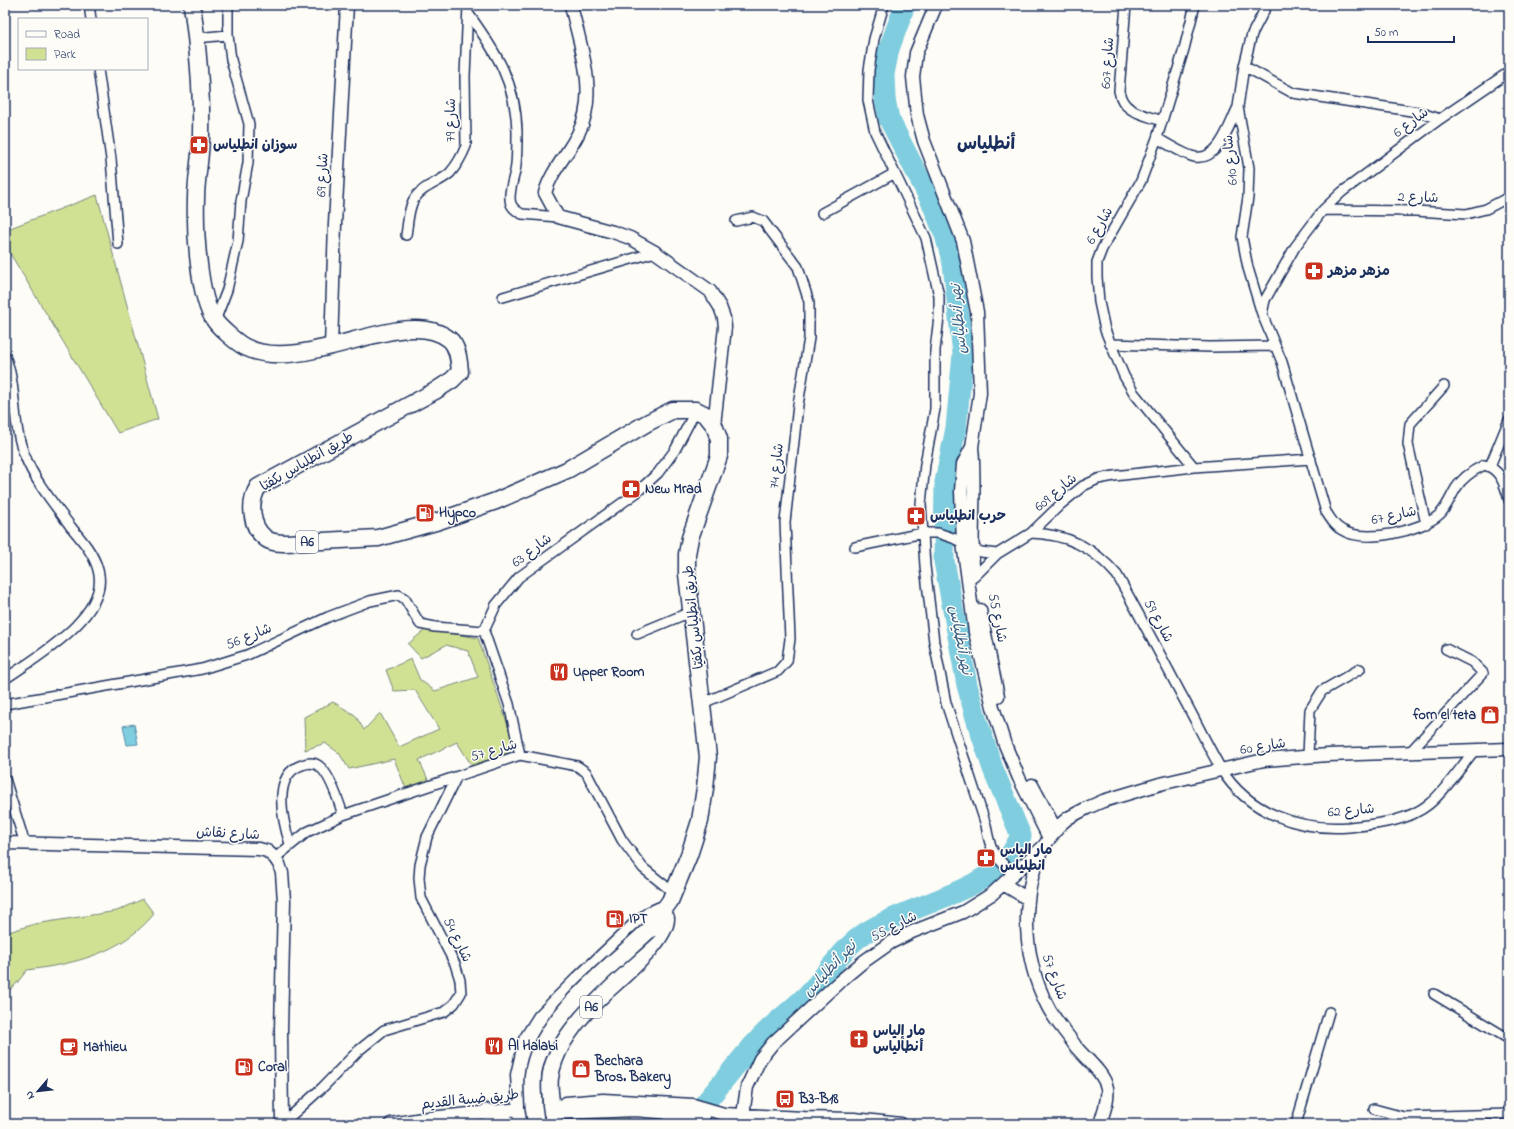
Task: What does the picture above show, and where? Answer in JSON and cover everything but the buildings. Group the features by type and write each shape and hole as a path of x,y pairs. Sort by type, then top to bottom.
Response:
{"highway":[{"name":"طريق انطلياس بكفيّا","path":"192,5 196,38 201,136 196,199 198,255 203,292 214,321 244,347 261,353 289,354 331,347 396,331 429,329 450,339 458,355 460,372 452,380 435,391 258,487 253,495 251,506 255,521 260,532 265,538 272,542 332,542 378,538 439,521 496,501 567,470 647,423 674,410 696,410"},
{"path":"696,410 706,415 714,425"},
{"name":"طريق انطلياس بكفيّا","path":"536,1124 533,1098 533,1074 539,1053 556,1021 580,995 649,930 666,908 674,893 700,820 708,757 693,612 687,574 687,554 690,538 719,456 719,439 714,425"},
{"path":"521,1117 519,1075 528,1040 541,1018 638,924 650,915 666,908"},
{"name":"A6","path":"554,1117 550,1079 554,1062 567,1036 600,996 629,971 655,942 666,925 666,908"},
{"path":"487,1112 502,1117 507,1124"},
{"path":"677,1120 704,1112"}],"street":[{"path":"88,5 91,18"},
{"path":"214,321 226,290 238,241 241,200 248,163 249,124 231,60 228,35 228,5"},
{"name":"شارع 69","path":"331,347 335,224 348,5"},
{"path":"558,217 546,193 547,188 583,124 588,102 589,86 571,5"},
{"path":"884,5 877,41 869,70 868,100 875,132 926,238 939,296 940,317 935,350 935,410 922,486 923,533 934,642 946,703 986,825 989,845 996,857 1011,871"},
{"name":"شارع 55","path":"743,1115 747,1087 760,1059 780,1037 839,982 881,949 912,932 963,912 985,900 1005,885 1011,871 1049,838 1002,713 984,635 974,577 963,542 974,463 972,447 980,394 976,305 963,241 922,134 917,115 912,77 916,52 936,5"},
{"name":"شارع 607","path":"1126,5 1119,91 1120,99 1128,109 1162,121"},
{"name":"شارع 6","path":"1194,467 1134,393 1124,376 1110,344 1098,302 1097,262 1102,249 1141,180 1157,138 1179,69 1195,5"},
{"name":"شارع 610","path":"1262,314 1248,268 1242,237 1248,197 1248,168 1238,108 1244,66 1252,34 1267,5"},
{"path":"468,9 503,66 512,91 516,110 517,132 516,165 510,196 512,204 517,212 522,214 558,217 630,238 655,252 710,291 720,306 724,318 725,339 714,425"},
{"name":"شارع 79","path":"406,235 413,200 423,191 449,173 462,156 466,146 464,76 468,9"},
{"path":"196,38 228,35"},
{"path":"1244,66 1293,93 1418,112 1440,119"},
{"path":"98,70 111,159 118,244"},
{"name":"شارع 6","path":"1262,314 1265,300 1295,246 1323,210 1342,192 1440,119 1509,72"},
{"path":"1157,138 1194,157 1204,158 1216,151 1238,108"},
{"path":"822,213 895,173"},
{"name":"شارع 2","path":"1323,210 1415,211 1466,214 1486,209 1509,197"},
{"name":"شارع 74","path":"703,703 778,671 787,661 790,639 785,522 798,406 809,338 809,302 798,267 763,221 752,217 736,221"},
{"path":"503,297 655,252"},
{"path":"1262,314 1275,346 1311,459"},
{"path":"1110,344 1210,347 1275,346"},
{"path":"5,356 12,374 17,429 25,456 37,479 87,547 98,571 99,589 90,610 67,634 5,679"},
{"path":"1426,524 1408,444 1409,431 1410,424 1444,386"},
{"name":"شارع 63","path":"484,631 496,605 519,577 636,493 658,473 675,450 696,410"},
{"path":"1509,420 1490,466 1507,480 1509,500"},
{"name":"شارع 609","path":"974,577 997,554 1031,533 1061,504 1083,486 1098,479 1194,467 1311,459"},
{"name":"شارع 67","path":"1311,459 1326,512 1333,523 1342,531 1353,535 1368,537 1405,530 1426,524 1442,512 1457,486 1473,470 1484,464 1490,466"},
{"path":"855,547 923,533 938,533 963,542 988,554 997,554"},
{"name":"شارع 59","path":"1031,533 1063,537 1079,543 1093,551 1117,575 1222,770"},
{"path":"963,542 975,632 993,707 1004,742 1019,778 1049,838"},
{"name":"شارع 56","path":"5,704 202,669 246,655 328,617 370,601 400,595 408,603 420,624 435,627 484,631"},
{"path":"637,634 693,612"},
{"path":"484,631 509,704 520,755"},
{"path":"1409,753 1483,673 1472,662 1446,649"},
{"path":"1308,756 1310,710 1322,691 1360,669"},
{"name":"شارع 60","path":"1049,838 1068,818 1103,801 1160,784 1264,760 1308,756 1509,749"},
{"name":"شارع 62","path":"1222,770 1247,798 1268,812 1297,824 1334,828 1385,822 1406,817 1425,807 1435,798 1474,751"},
{"name":"شارع 57","path":"275,858 290,844 319,826 343,815 456,778 520,755 570,764 586,772 622,840 643,868 674,893"},
{"path":"290,844 283,823 282,792 284,780 288,774 302,764 314,763 320,766 326,774 343,815"},
{"path":"5,778 25,844"},
{"name":"شارع 54","path":"282,1124 323,1087 358,1051 384,1030 444,1012 454,1004 461,994 460,980 455,964 421,898 419,878 420,865 427,837 456,778"},
{"name":"شارع 57","path":"1049,838 1031,881 1028,899 1028,946 1040,992 1052,1014 1104,1081 1107,1089 1107,1096 1100,1124"},
{"name":"شارع نقاش","path":"5,843 259,849 267,851 275,858 282,873 284,901 281,1030 282,1124"},
{"path":"1005,885 1028,899"},
{"path":"1434,994 1509,1039"},
{"path":"1296,1124 1329,1012"},
{"path":"554,1117 566,1103 603,1100 724,1114 854,1119 901,1124"},
{"path":"1374,1109 1404,1118 1509,1114"},
{"name":"طريق ضبية القديم","path":"391,1124 487,1112 521,1117 554,1117 561,1112 620,1110 677,1120"}],"green space":[{"path":"97,195 158,419 118,433 5,245 5,230"},
{"path":"426,629 478,638 512,737 508,753 472,766 457,742 419,760 431,786 409,796 394,759 349,769 339,753 325,743 305,750 304,717 333,702 355,715 364,730 380,713 399,747 439,729 415,690 394,691 386,670 411,659 420,680 435,691 478,677 468,651 446,645 421,658 408,644"},
{"path":"143,899 154,914 127,938 112,947 80,960 27,970 17,983 5,994 5,933 35,924 117,911"},
{"path":"610,1116 628,1118 634,1124 581,1124 590,1118"}],"water":[{"path":"134,724 138,744 127,745 123,726"}],"waterway":[{"name":"نهر أنطلياس","path":"686,1124 759,1039 814,988 850,945 868,931 885,922 945,897 984,878 1000,866 1012,852 1021,836 993,769 976,718 967,685 944,561 945,482 956,428 963,354 953,264 945,235 932,203 889,119 885,99 884,74 889,49 905,5"}],"place":[{"name":"سوزان انطلياس","path":"199,145"},
{"name":"مزهر مزهر","path":"1314,271"},
{"name":"New Mrad","path":"631,489"},
{"name":"Hypco","path":"425,513"},
{"name":"حرب انطلياس","path":"916,516"},
{"name":"Upper Room","path":"559,672"},
{"name":"forn el teta","path":"1490,715"},
{"name":"مار الياس انطلياس","path":"986,858"},
{"name":"IPT","path":"615,919"},
{"name":"مار إلياس أنطالياس","path":"859,1039"},
{"name":"Al Halabi","path":"494,1046"},
{"name":"Mathieu","path":"69,1047"},
{"name":"Coral","path":"244,1067"},
{"name":"Bechara Bros. Bakery","path":"581,1069"},
{"name":"B3-B18","path":"785,1099"}],"district":[{"name":"أنطلياس","path":"986,145"}]}
